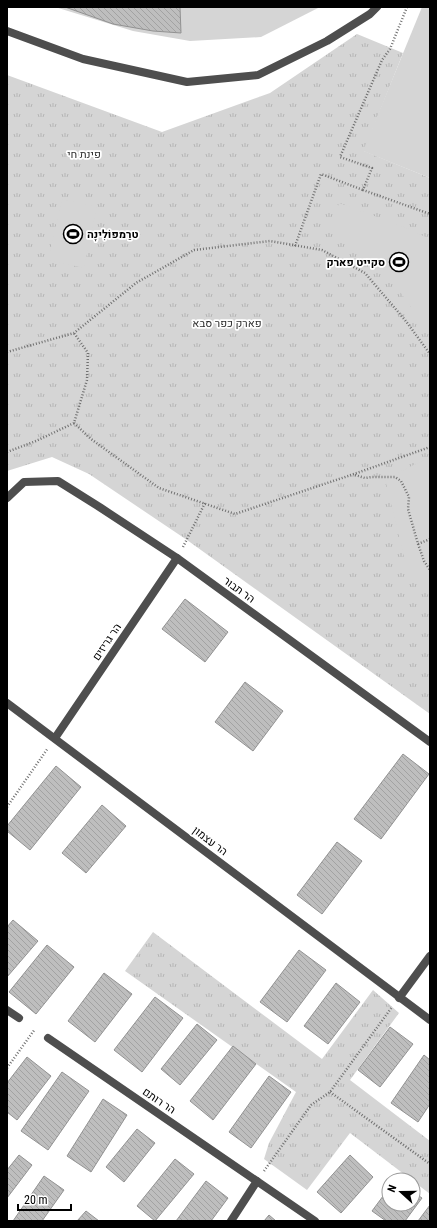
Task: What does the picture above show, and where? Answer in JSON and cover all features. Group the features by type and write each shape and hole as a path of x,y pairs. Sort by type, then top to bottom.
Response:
{"street":[{"path":"7,31 83,59 187,82 258,75 327,41 370,14 377,7"},
{"name":"הר תבור","path":"7,498 24,482 58,481 177,558 430,742"},
{"name":"הר גריזים","path":"55,738 177,558"},
{"name":"הר עצמון","path":"7,704 55,738 430,1020"},
{"path":"400,998 430,956"},
{"path":"7,1010 19,1018"},
{"name":"הר רותם","path":"48,1038 316,1221"},
{"path":"231,1221 257,1181"}],"path":[{"path":"363,190 372,168 340,157 382,60 390,49 407,7"},
{"path":"295,246 321,174 430,214"},
{"path":"7,352 74,334 136,283 194,250 270,241 322,250 365,273 405,320 430,354"},
{"path":"7,452 36,441 74,422 87,380 88,353 74,334"},
{"path":"74,422 91,439 159,488 235,514 430,447"},
{"path":"354,474 365,478 372,476 395,477 401,481 409,497 408,509 418,544 424,561 430,570"},
{"path":"177,558 205,503"},
{"path":"418,544 430,540"},
{"path":"7,807 55,738"},
{"path":"257,1181 311,1105 330,1092 400,998"},
{"path":"7,1068 35,1029"},
{"path":"330,1092 430,1164"}],"green space":[{"path":"55,7 320,7 261,37 190,41 133,31"},
{"path":"422,7 430,7 430,178 363,151"},
{"name":"פארק כפר סבא","path":"357,34 403,53 364,151 430,178 430,714 187,540 89,474 52,457 7,471 7,75 162,132 270,93"},
{"name":"טרַמפּוֹלִינָה","path":"62,199 97,207 84,268 48,260"},
{"name":"סקייט פארק","path":"339,203 404,227 430,239 430,335 396,286 330,230"},
{"path":"430,457 430,595 427,594 405,561 385,479"},
{"path":"153,932 322,1059 373,990 399,1013 350,1080 430,1141 430,1194 421,1187 421,1172 401,1172 350,1133 307,1190 264,1159 269,1143 296,1092 125,971"}],"building":[{"path":"65,7 180,7 181,33 153,31 113,24"},
{"path":"185,599 228,632 205,662 162,629"},
{"path":"245,682 283,711 253,751 215,722"},
{"path":"403,754 429,774 381,839 354,819"},
{"path":"56,766 81,787 30,850 7,831 7,826"},
{"path":"102,805 126,826 86,873 62,853"},
{"path":"337,842 362,861 322,914 297,895"},
{"path":"13,920 38,941 7,977 7,927"},
{"path":"47,945 74,967 36,1014 9,992"},
{"path":"299,950 326,970 287,1022 260,1002"},
{"path":"104,973 132,994 95,1042 68,1021"},
{"path":"336,983 360,1002 328,1044 304,1026"},
{"path":"155,997 183,1018 142,1072 114,1050"},
{"path":"197,1024 217,1040 180,1085 161,1069"},
{"path":"390,1027 413,1044 380,1087 358,1070"},
{"path":"233,1046 256,1064 213,1120 190,1101"},
{"path":"424,1055 430,1060 430,1104 418,1122 391,1103"},
{"path":"27,1057 51,1076 17,1120 7,1112 7,1083"},
{"path":"62,1072 89,1091 48,1150 21,1131"},
{"path":"269,1076 291,1092 251,1148 229,1132"},
{"path":"103,1099 127,1115 91,1172 67,1156"},
{"path":"137,1129 155,1143 124,1182 106,1167"},
{"path":"19,1155 32,1165 7,1198 7,1170"},
{"path":"350,1155 373,1177 341,1213 317,1192"},
{"path":"175,1159 194,1174 155,1221 137,1206"},
{"path":"44,1176 64,1190 42,1221 13,1221"},
{"path":"206,1181 228,1198 211,1221 176,1221"},
{"path":"381,1199 381,1212 412,1212 405,1221 386,1221 372,1211"},
{"path":"430,1205 430,1221 418,1221"},
{"path":"86,1211 99,1221 77,1221"},
{"path":"269,1215 276,1221 264,1221"}],"place":[{"name":"טרַמפּוֹלִינָה","path":"73,234"},
{"name":"סקייט פארק","path":"399,262"}],"park label":[{"name":"פינת חי","path":"84,154"}]}
